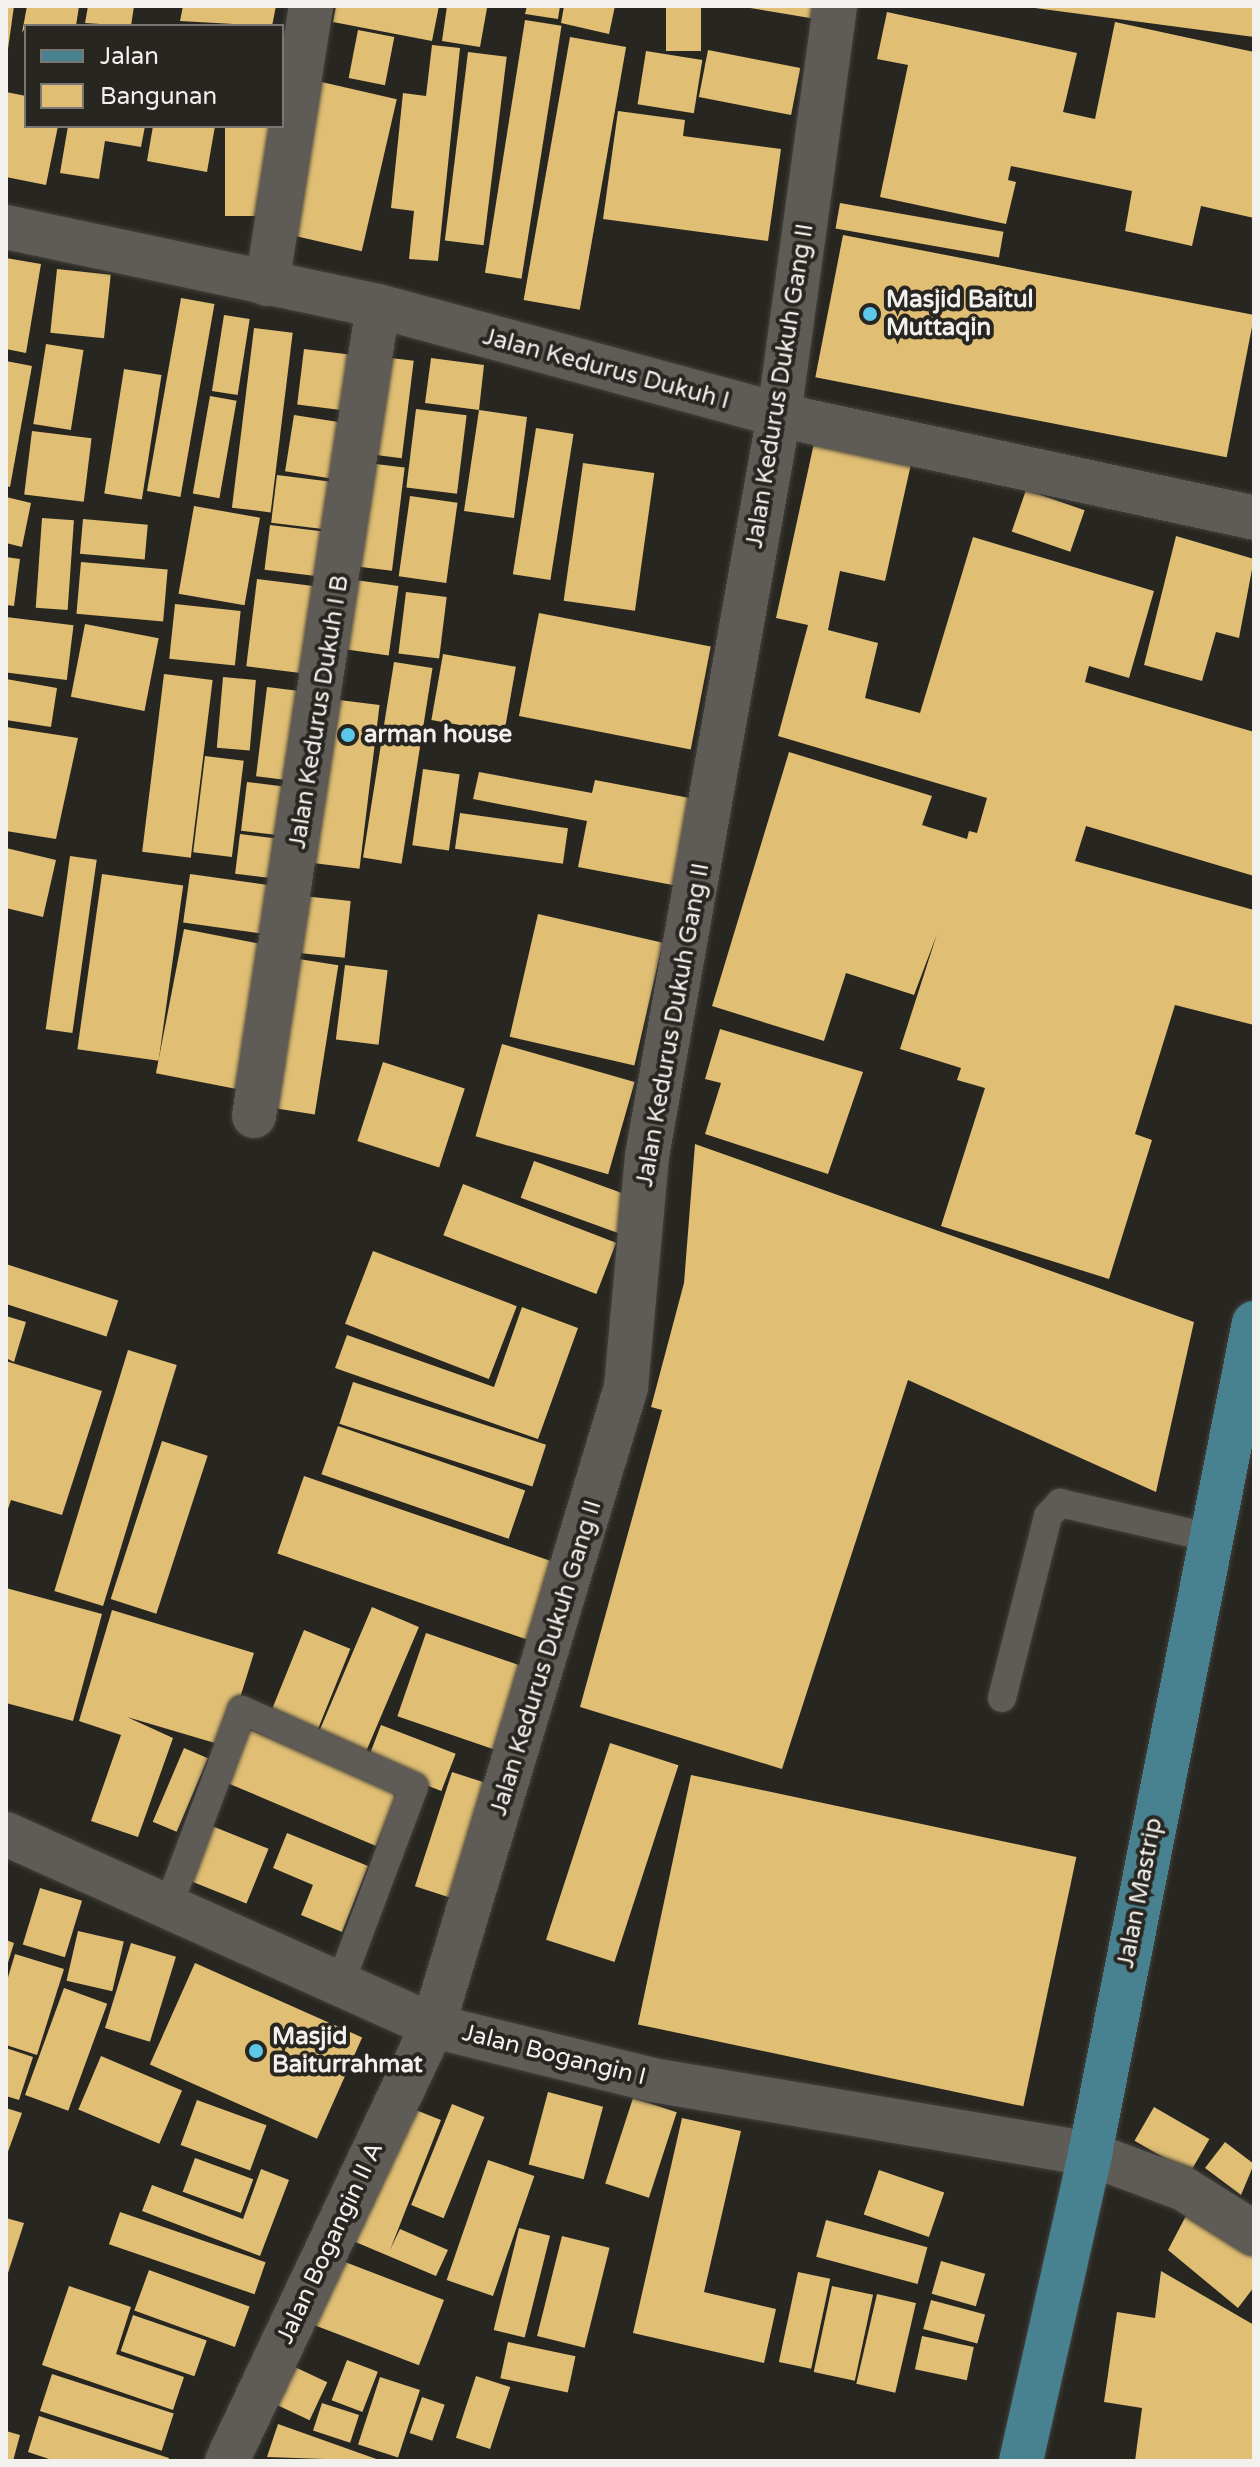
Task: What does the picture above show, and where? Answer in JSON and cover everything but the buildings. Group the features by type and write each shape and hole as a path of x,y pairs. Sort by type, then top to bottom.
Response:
{"main road":[{"name":"Jalan Mastrip","path":"1021,2461 1090,2154 1209,1537 1254,1323"}],"street":[{"path":"267,284 311,6"},
{"name":"Jalan Kedurus Dukuh Gang II","path":"433,2026 626,1387 647,1156 779,415 835,6"},
{"name":"Jalan Kedurus Dukuh I","path":"6,227 378,306 779,415 1254,518"},
{"name":"Jalan Kedurus Dukuh I B","path":"254,1116 378,306"},
{"name":"Jalan Bogangin I","path":"6,1834 433,2026 653,2080 1090,2154 1184,2189 1254,2233"},
{"name":"Jalan Bogangin II A","path":"227,2461 433,2026"}],"lane":[{"path":"1002,1698 1048,1516 1060,1503 1209,1537"},
{"path":"168,1907 242,1710 414,1787 340,1984"}],"place":[{"name":"Masjid Baitul Muttaqin","path":"870,314"},
{"name":"arman house","path":"348,735"},
{"name":"Masjid Baiturrahmat","path":"256,2051"}]}
